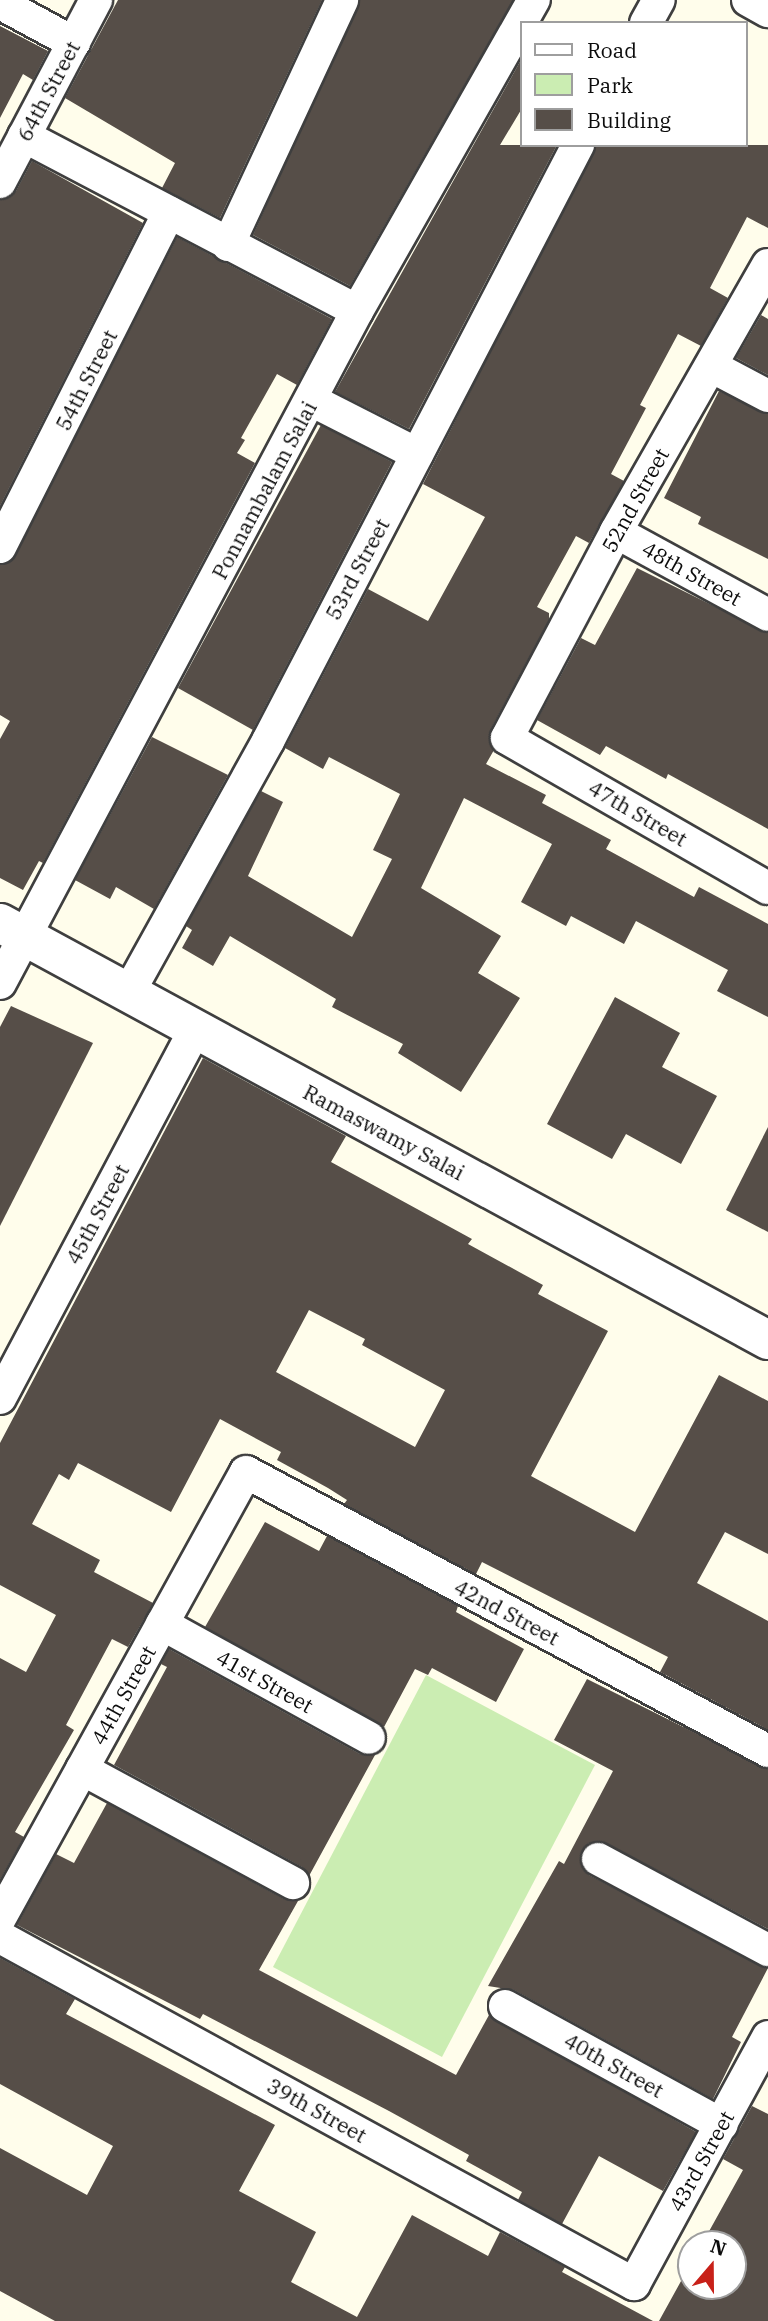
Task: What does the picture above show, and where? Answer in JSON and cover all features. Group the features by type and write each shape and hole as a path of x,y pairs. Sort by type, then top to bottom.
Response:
{"street":[{"name":"64th Street","path":"0,182 96,0"},
{"path":"228,245 342,0"},
{"name":"Ponnambalam Salai","path":"522,21 534,0"},
{"path":"647,21 659,0"},
{"path":"748,0 768,11"},
{"path":"0,4 74,43"},
{"name":"Ponnambalam Salai","path":"0,983 13,930 311,400 357,311 520,25"},
{"path":"24,136 357,311"},
{"name":"53rd Street","path":"130,990 268,741 577,147"},
{"name":"54th Street","path":"0,547 169,212"},
{"name":"52nd Street","path":"507,738 616,532 768,265"},
{"path":"712,366 768,396"},
{"path":"311,400 417,454"},
{"name":"48th Street","path":"616,532 768,615"},
{"name":"47th Street","path":"507,738 768,888"},
{"name":"Ramaswamy Salai","path":"13,930 130,990 195,1029 768,1340"},
{"name":"45th Street","path":"0,1398 195,1029"},
{"name":"44th Street","path":"0,1918 246,1472"},
{"name":"42nd Street","path":"246,1472 768,1751"},
{"name":"41st Street","path":"162,1624 369,1738"},
{"path":"82,1769 293,1883"},
{"path":"598,1859 768,1950"},
{"name":"39th Street","path":"0,1937 634,2284"},
{"name":"40th Street","path":"505,2006 722,2125"},
{"name":"43rd Street","path":"634,2284 768,2037"}],"green space":[{"path":"426,1675 595,1765 442,2057 273,1967"}],"building":[{"path":"118,0 322,0 220,218 162,188 175,163 65,98"},
{"path":"360,0 513,0 350,286 253,235"},
{"path":"0,26 48,51 33,80 23,74 0,118"},
{"path":"520,62 520,112 500,145 556,147 409,429 335,392"},
{"path":"768,145 768,228 747,217 710,288 728,298 701,346 678,334 640,405 646,408 611,474 624,481 589,543 576,536 537,607 549,613 549,620 491,729 494,750 486,764 546,795 542,803 611,840 606,849 694,897 699,887 768,924 768,1017 717,991 728,970 636,921 624,944 571,916 566,926 521,902 552,844 464,798 421,888 501,936 478,973 520,998 461,1092 398,1053 403,1044 332,1007 336,999 230,936 213,966 182,948 192,930 186,926 261,791 283,802 248,876 352,937 392,859 373,850 400,794 329,757 323,769 285,748 368,589 428,621 485,517 423,484 595,147"},
{"path":"32,161 143,223 0,506 0,200 16,191"},
{"path":"177,237 332,319 297,385 277,374 241,438 245,440 237,453 255,463 43,863 39,861 23,890 0,878 0,739 10,721 0,715 0,565 16,555"},
{"path":"761,315 768,319 768,375 736,358"},
{"path":"719,391 768,414 768,559 698,524 701,517 664,498"},
{"path":"321,425 392,462 253,730 178,688"},
{"path":"637,568 768,633 768,829 668,774 666,779 606,746 600,755 537,720 581,638 595,645"},
{"path":"152,737 228,775 154,909 116,887 110,899 75,880"},
{"path":"615,997 680,1033 662,1067 717,1096 681,1164 626,1134 612,1159 547,1124"},
{"path":"11,1006 93,1043 0,1226 0,1027"},
{"path":"203,1058 346,1136 331,1162 472,1239 468,1244 543,1285 538,1294 608,1331 531,1476 635,1532 719,1375 768,1401 768,1554 725,1532 697,1583 768,1621 768,1730 660,1672 668,1657 482,1562 476,1574 344,1504 347,1500 277,1460 281,1452 220,1419 171,1512 78,1463 69,1480 59,1474 32,1524 100,1560 94,1572 153,1603 128,1647 112,1639 66,1725 74,1730 15,1832 24,1837 0,1880 0,1658 26,1672 56,1615 0,1585 0,1443","holes":["309,1310 365,1339 362,1345 445,1390 415,1447 276,1372"]},
{"path":"768,1127 768,1232 726,1210"},
{"path":"265,1522 319,1551 327,1536 458,1606 456,1612 524,1649 496,1702 432,1668 428,1675 415,1669 384,1727 205,1627"},
{"path":"169,1649 360,1754 375,1755 309,1876 302,1867 114,1765 167,1667 161,1664"},
{"path":"587,1679 768,1769 768,1929 606,1843 589,1843 580,1859 589,1875 768,1968 732,2037 741,2042 713,2099 514,1990 488,1986 559,1861 564,1864 613,1771 554,1740"},
{"path":"107,1803 284,1899 298,1901 259,1970 456,2075 489,2015 696,2132 663,2191 599,2156 562,2224 518,2200 522,2192 466,2161 469,2155 389,2111 203,2014 200,2019 17,1925 56,1854 74,1863"},
{"path":"0,1958 75,1999 66,2014 275,2125 239,2191 316,2232 291,2282 357,2317 412,2215 488,2256 500,2232 565,2267 562,2272 653,2321 55,2321 0,2291 0,2148 87,2195 113,2146 0,2084"},
{"path":"752,2106 768,2114 768,2321 659,2321 677,2288 677,2300 747,2300 747,2230 710,2230 743,2170 723,2159"}]}
